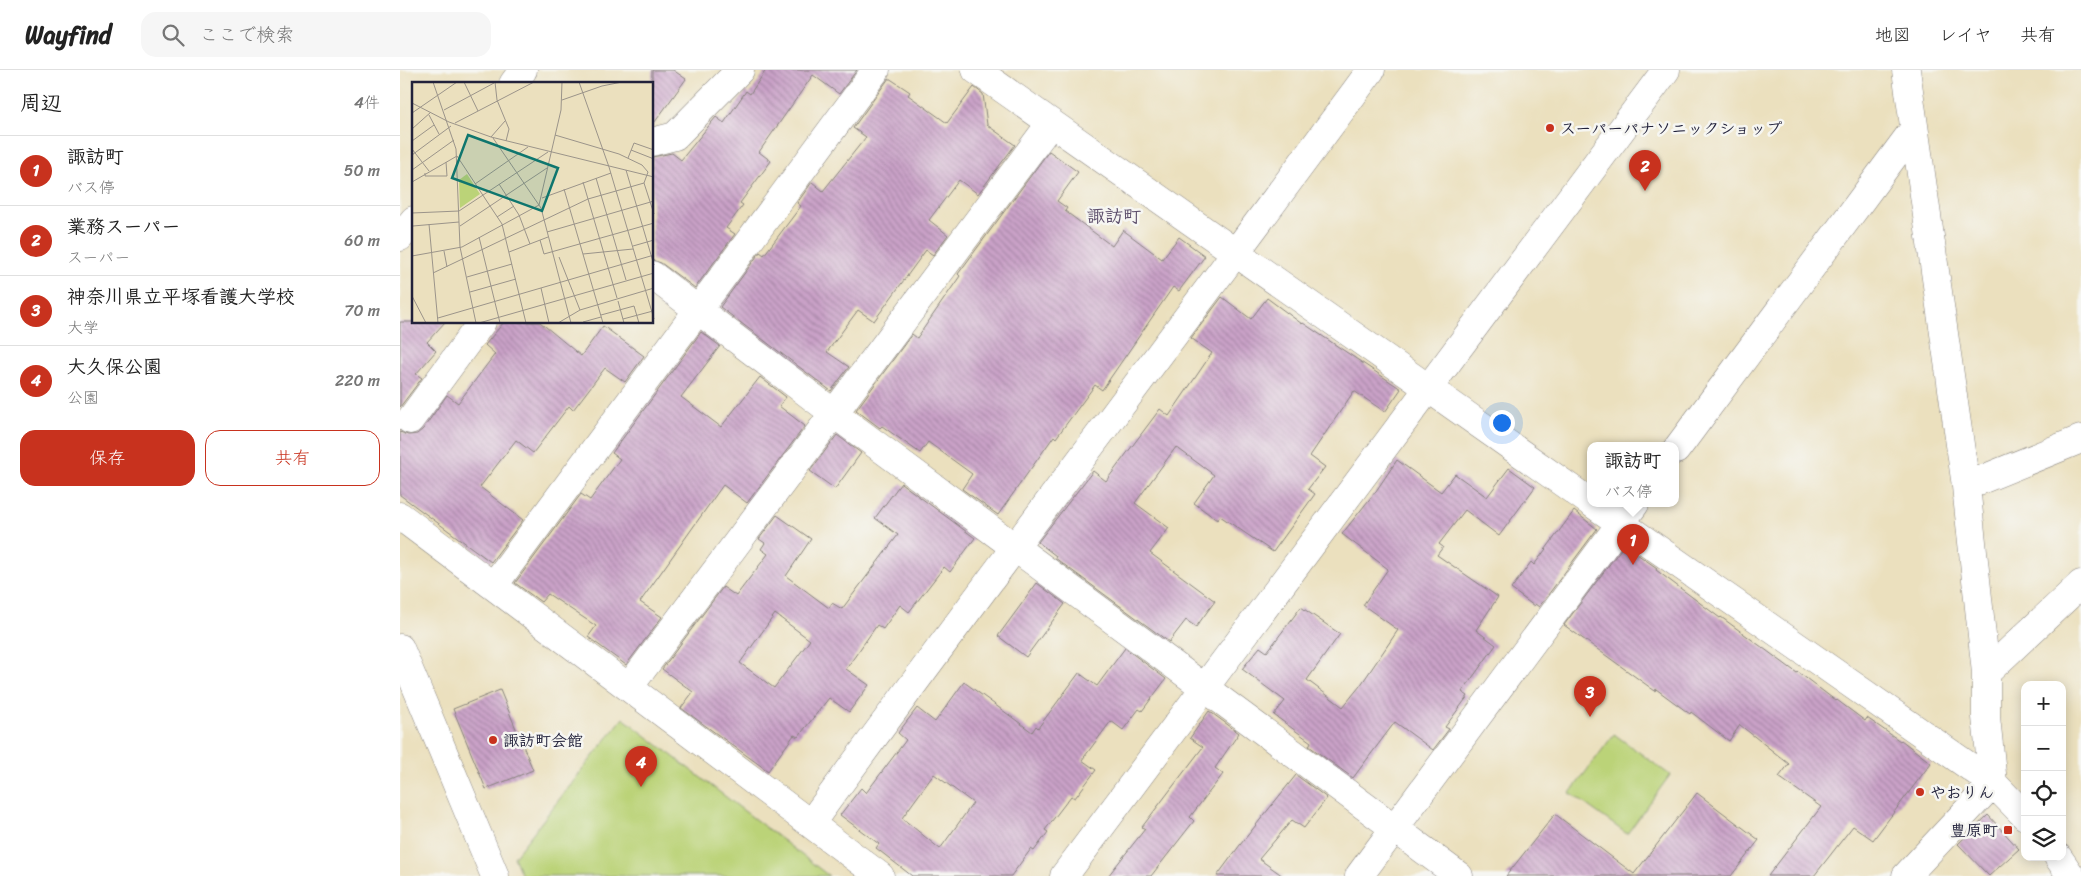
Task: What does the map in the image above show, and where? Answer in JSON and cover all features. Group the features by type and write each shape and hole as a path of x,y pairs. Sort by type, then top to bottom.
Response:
{"street":[{"path":"514,82 523,70"},
{"path":"654,141 675,136 740,70"},
{"path":"494,585 876,70"},
{"path":"976,70 1587,500"},
{"path":"811,824 1237,253 1371,70"},
{"path":"1064,876 1666,70"},
{"path":"1906,70 1966,486 1986,672 1986,717 1993,783 1906,876"},
{"path":"629,688 1051,123"},
{"path":"1679,446 1914,129"},
{"path":"400,237 412,222"},
{"path":"654,278 1459,876"},
{"path":"410,420 481,324"},
{"path":"1966,486 2081,439"},
{"path":"1605,507 1628,514 1993,783 2021,812"},
{"path":"1359,876 1628,514"},
{"path":"400,516 880,876"},
{"path":"1986,672 2081,584"},
{"path":"400,648 494,876"},
{"path":"2061,861 2071,876"}],"green space":[{"path":"623,718 829,876 522,876 514,857"},
{"path":"1614,734 1670,775 1627,834 1570,793"}],"building":[{"path":"652,70 673,70 686,79 654,123 654,82 652,82"},
{"path":"766,70 857,70 839,94 813,75 759,152 771,161 740,203 743,205 726,228 735,234 695,288 661,263 654,261 654,157 672,153 681,160 716,117 724,123 746,91 750,94"},
{"path":"889,78 910,92 908,95 947,123 974,87 983,94 987,125 1015,145 978,194 959,180 929,220 948,235 933,255 926,250 874,321 858,310 827,352 849,367 831,391 720,307 760,252 764,255 801,206 797,203 812,182 823,191 866,137 853,128"},
{"path":"1049,151 1078,172 1057,201 1067,208 1065,211 1112,246 1123,230 1162,259 1179,237 1205,256 1179,291 1173,287 1102,390 1095,385 1056,438 1054,436 998,515 962,489 972,474 928,442 920,453 882,426 880,428 856,410 912,334 917,338 960,276 958,274"},
{"path":"1222,297 1251,319 1267,298 1302,324 1401,389 1385,412 1354,391 1310,456 1325,467 1308,489 1315,494 1273,552 1220,516 1217,520 1194,503 1214,475 1176,447 1135,503 1169,528 1150,553 1215,601 1196,627 1186,620 1169,642 1055,558 1056,556 1038,542 1093,471 1106,481 1160,409 1169,416 1212,353 1191,338"},
{"path":"400,322 443,324 427,342 436,351 416,374 422,378 400,407"},
{"path":"502,324 542,324 581,356 603,326 644,356 625,382 605,368 573,410 569,406 533,453 516,440 480,487 523,520 491,562 400,495 400,432 408,435 417,434 423,429 447,395 458,403 495,354 485,345"},
{"path":"701,332 720,346 681,397 721,427 760,377 786,397 779,406 805,426 747,503 723,485 640,602 662,617 626,665 588,637 596,626 548,594 541,602 515,583 581,494 590,500 620,459 612,453"},
{"path":"837,435 861,453 835,489 810,471"},
{"path":"1397,460 1441,492 1455,474 1487,497 1509,468 1535,487 1499,536 1465,510 1439,544 1443,547 1437,555 1498,597 1476,630 1496,645 1462,692 1468,696 1445,727 1449,729 1433,750 1395,722 1353,778 1309,746 1311,742 1274,715 1285,701 1242,669 1260,647 1267,652 1301,607 1340,634 1307,680 1343,707 1360,686 1398,630 1363,605 1388,569 1342,534 1376,491"},
{"path":"901,483 975,538 950,572 944,567 909,612 900,605 883,629 877,625 846,669 869,685 849,712 829,698 798,737 794,735 768,771 681,708 693,692 662,669 723,587 736,596 768,554 761,549 765,543 759,539 777,515 811,539 786,576 829,608 832,603 842,609 898,535 875,518","holes":["775,614 810,640 774,688 740,663"]},
{"path":"1574,511 1597,529 1539,607 1535,604 1534,606 1511,589 1531,562 1534,565"},
{"path":"1624,545 1657,568 1656,570 1720,618 1836,701 1865,721 1867,718 1901,740 1931,763 1873,840 1853,826 1814,876 1768,876 1821,807 1779,777 1789,764 1740,725 1729,741 1691,712 1690,714 1656,689 1655,691 1564,625"},
{"path":"1037,583 1065,604 1026,657 998,636"},
{"path":"1125,648 1166,679 1142,711 1139,709 1123,730 1111,721 1082,760 1096,770 1075,798 1071,796 1045,830 1048,832 1034,851 1031,849 1011,876 912,876 876,848 879,844 840,815 861,788 866,793 906,740 898,733 917,708 935,722 964,682 1032,732 1036,726 1038,728 1079,673 1097,686","holes":["934,774 973,803 940,849 902,818"]},
{"name":"諏訪町会館","path":"500,690 533,770 486,789 453,709"},
{"path":"1209,711 1239,733 1215,768 1223,774 1190,817 1194,821 1151,876 1108,876 1145,829 1142,827 1203,747 1190,738"},
{"path":"1296,775 1327,798 1304,828 1292,820 1259,859 1283,876 1217,876 1240,845"},
{"path":"1697,793 1759,840 1731,876 1506,876 1555,814 1634,874"},
{"path":"1988,815 2019,849 1989,876 1958,844"}],"place":[{"name":"スーパーパナソニックショップ","path":"1550,128"},
{"name":"業務スーパー","path":"1645,191"},
{"name":"諏訪町","path":"1633,565"},
{"name":"神奈川県立平塚看護大学校","path":"1590,717"},
{"name":"諏訪町会館","path":"493,740"},
{"name":"大久保公園","path":"641,787"},
{"name":"やおりん","path":"1920,792"},
{"name":"豊原町","path":"2008,830"}],"district":[{"name":"諏訪町","path":"1114,216"}]}
